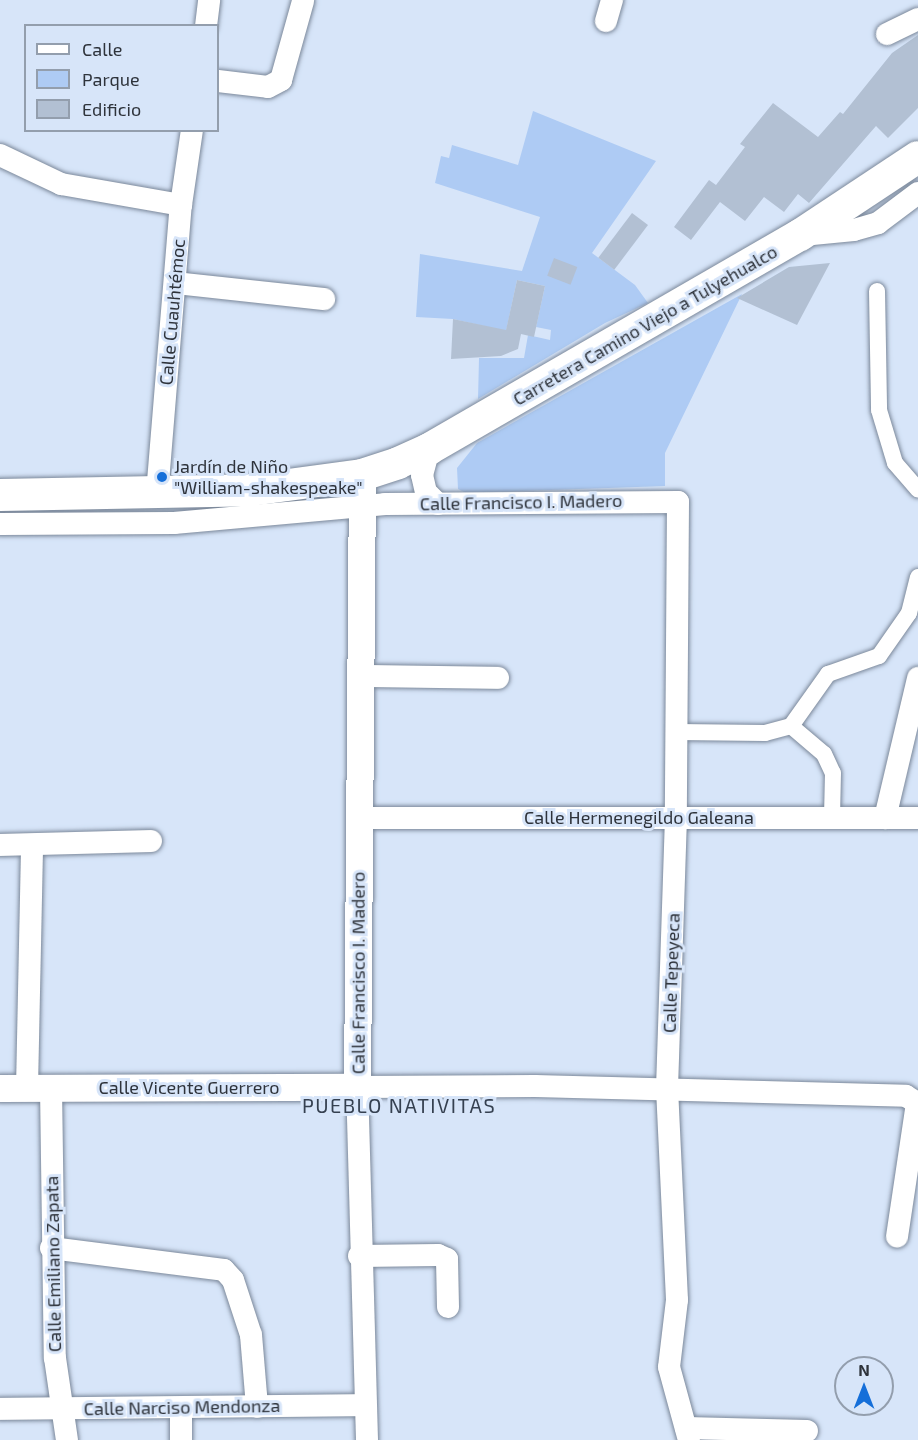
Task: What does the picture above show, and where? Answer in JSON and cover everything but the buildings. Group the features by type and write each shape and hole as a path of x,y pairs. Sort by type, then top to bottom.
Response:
{"main road":[{"name":"Carretera Camino Viejo a Tulyehualco","path":"0,495 363,490 429,449 800,235 918,157"}],"street":[{"path":"206,24 209,0"},
{"path":"219,81 268,87 281,80 303,1"},
{"path":"887,34 918,19"},
{"name":"Calle Cuauhtémoc","path":"157,494 181,205 192,132"},
{"path":"0,155 72,187 181,205"},
{"path":"800,235 854,230 878,223 918,193"},
{"path":"176,283 324,299"},
{"path":"877,291 879,410 895,463 918,489"},
{"path":"429,449 422,475 426,492 438,504"},
{"path":"0,524 174,523 363,490"},
{"name":"Calle Francisco I. Madero","path":"367,1440 359,1256 357,1087 363,490 438,504 678,502"},
{"name":"Calle Tepeyeca","path":"678,502 676,817 667,1088 677,1300 669,1366 688,1434"},
{"path":"677,732 765,733 791,726 828,674 879,656 913,614 918,577"},
{"path":"361,676 498,678"},
{"path":"885,818 918,678"},
{"path":"791,726 824,754 833,773 832,816"},
{"name":"Calle Hermenegildo Galeana","path":"359,818 832,816 918,818"},
{"path":"0,845 33,847 151,841"},
{"name":"Calle Emiliano Zapata","path":"33,847 39,1088 51,1248 55,1358 67,1440"},
{"name":"Calle Vicente Guerrero","path":"0,1088 667,1088 914,1101"},
{"path":"905,1224 914,1101"},
{"path":"51,1248 224,1270 233,1280 251,1335 257,1407"},
{"path":"359,1256 438,1255 447,1259 448,1307"},
{"name":"Calle Narciso Mendonza","path":"0,1409 181,1409 365,1405"},
{"path":"181,1409 181,1440"},
{"path":"688,1434 807,1431"}],"green space":[{"path":"533,111 656,161 592,253 635,285 648,303 605,323 478,399 479,358 524,358 528,335 550,340 551,330 536,327 545,286 517,280 506,331 453,319 416,317 420,254 522,271 540,217 435,183 441,156 449,158 452,145 518,165"},
{"path":"742,294 665,453 665,486 466,493 458,489 457,468 477,443"}],"place":[{"name":"Jardín de Niño \"William-shakespeake\"","path":"162,477"}],"district":[{"name":"PUEBLO NATIVITAS","path":"399,1105"}]}
